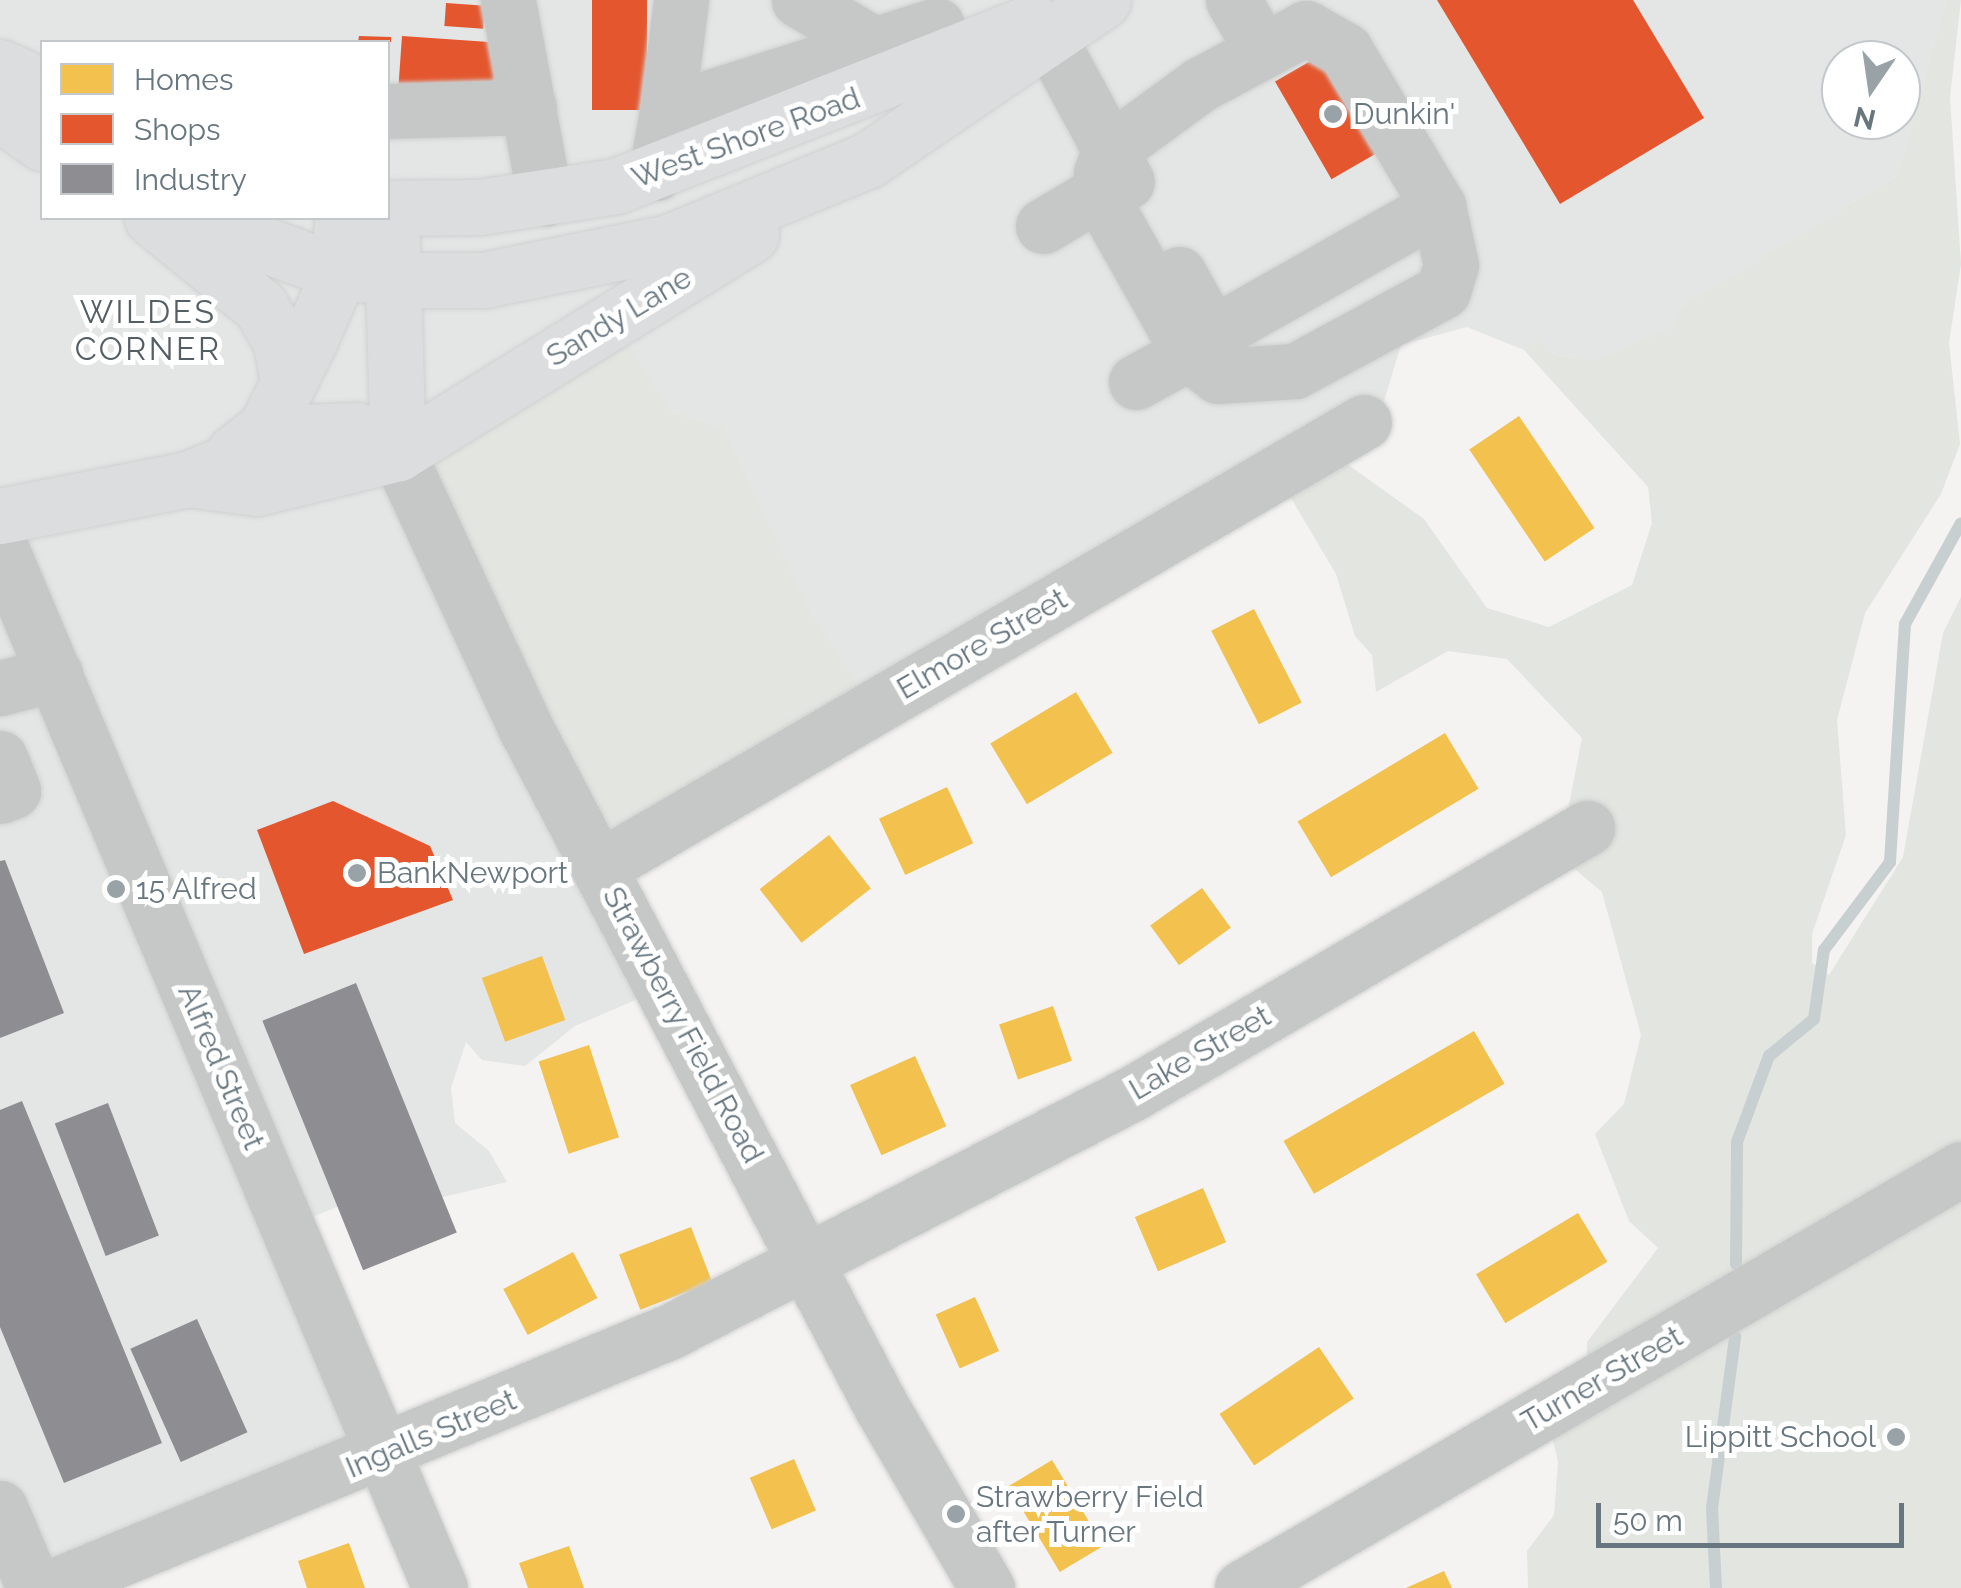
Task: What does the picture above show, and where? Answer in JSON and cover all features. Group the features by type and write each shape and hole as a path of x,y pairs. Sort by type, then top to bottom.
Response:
{"main road":[{"name":"West Shore Road","path":"390,211 545,199 656,173 851,36 1051,13 1103,0"},
{"name":"West Shore Road","path":"197,220 365,274 484,280 669,242 836,175 973,92 1051,13"},
{"path":"0,67 40,85"},
{"path":"0,112 40,142"},
{"name":"Sandy Lane","path":"0,516 209,468 256,488 398,453 836,175"},
{"path":"154,220 261,306 288,381"},
{"path":"373,220 365,274 398,453"},
{"path":"209,468 266,428 288,381 365,274"}],"street":[{"path":"508,0 545,199"},
{"path":"656,173 681,0"},
{"path":"1233,0 1260,46"},
{"path":"1042,226 1104,172 1260,46 1306,28 1344,50 1438,206 1451,264 1443,291 1295,371 1218,376 1189,353 1104,172 1051,13"},
{"path":"671,90 851,36"},
{"path":"390,111 529,107"},
{"path":"1104,172 1212,334 1438,206"},
{"path":"1136,382 1189,353"},
{"name":"Elmore Street","path":"600,868 1364,422"},
{"name":"Strawberry Field Road","path":"398,453 454,584 802,1259 987,1588"},
{"name":"Alfred Street","path":"0,546 440,1588"},
{"path":"0,688 55,674"},
{"path":"0,758 13,792 0,796"},
{"name":"Lake Street","path":"802,1259 1133,1094 1587,828"},
{"name":"Turner Street","path":"1242,1588 1961,1169"},
{"name":"Ingalls Street","path":"49,1588 385,1454 670,1332 802,1259"},
{"path":"0,1508 34,1588"}],"shaded area":[{"path":"0,0 1946,0 1921,90 1921,40 1821,40 1821,140 1907,140 1897,176 1678,308 1679,325 1595,360 1555,355 1536,338 1524,350 1467,327 1401,345 1381,411 873,706 811,611 724,428 673,412 617,326 389,428 659,990 575,1026 525,1066 482,1060 466,1042 451,1088 455,1123 489,1151 507,1182 434,1199 378,1190 305,1220 380,1449 60,1588 0,1588"},
{"path":"1946,0 1961,0 1950,97 1961,264 1949,343 1960,444 1941,494 1865,613 1837,720 1846,835 1812,934 1812,963 1829,975 1903,857 1943,633 1961,597 1961,1588 1528,1588 1527,1551 1554,1515 1558,1461 1547,1416 1586,1389 1587,1342 1658,1248 1629,1221 1595,1134 1624,1104 1641,1035 1602,892 1559,856 1582,738 1507,659 1448,651 1376,692 1372,655 1355,636 1336,574 1279,478 1333,454 1424,519 1487,608 1549,627 1632,585 1652,523 1648,487 1524,350 1536,338 1555,355 1595,360 1678,325 1678,308 1897,176 1907,140 1921,140 1921,90"},
{"path":"617,326 673,412 724,428 811,611 873,706 607,866 389,428"}],"building: Homes":[{"path":"1519,416 1594,528 1545,561 1469,450"},
{"path":"1254,609 1302,703 1259,724 1211,631"},
{"path":"1076,692 1113,753 1027,804 990,744"},
{"path":"1445,733 1478,789 1331,877 1298,822"},
{"path":"947,787 973,843 905,875 879,819"},
{"path":"829,835 871,889 802,943 760,889"},
{"path":"1202,888 1231,928 1179,965 1150,926"},
{"path":"542,956 565,1020 505,1042 482,978"},
{"path":"1053,1006 1072,1061 1018,1079 999,1025"},
{"path":"1474,1031 1504,1084 1314,1194 1283,1141"},
{"path":"589,1045 619,1137 569,1154 539,1061"},
{"path":"915,1056 946,1126 881,1155 850,1085"},
{"path":"1203,1188 1226,1242 1158,1271 1135,1217"},
{"path":"1578,1213 1607,1262 1505,1323 1476,1274"},
{"path":"691,1227 712,1282 640,1310 619,1255"},
{"path":"573,1252 597,1298 528,1335 503,1289"},
{"path":"975,1297 999,1351 960,1368 936,1314"},
{"path":"1319,1347 1354,1398 1254,1466 1220,1414"},
{"path":"794,1459 816,1511 772,1529 750,1478"},
{"path":"1052,1460 1104,1546 1060,1572 1008,1486"},
{"path":"349,1543 365,1588 307,1588 298,1561"},
{"path":"569,1546 584,1588 528,1588 519,1563"},
{"path":"1444,1571 1452,1588 1406,1588"}],"building: Shops":[{"path":"592,0 647,0 647,110 592,110"},
{"path":"1437,0 1633,0 1704,118 1560,204"},
{"path":"446,3 485,6 483,29 444,26"},
{"path":"359,36 391,37 391,42 358,40"},
{"path":"402,36 500,43 496,95 398,88"},
{"name":"Dunkin'","path":"1333,48 1390,146 1331,179 1275,82"},
{"name":"BankNewport","path":"333,801 430,846 453,900 304,954 257,830"}],"building: Industry":[{"path":"5,860 64,1013 0,1038 0,861"},
{"path":"356,983 457,1232 363,1270 262,1021"},
{"path":"22,1101 162,1443 64,1483 0,1327 0,1110"},
{"path":"108,1103 159,1236 106,1256 55,1123"},
{"path":"197,1319 247,1432 181,1462 130,1349"}],"waterway":[{"path":"1736,1264 1737,1142 1769,1056 1814,1019 1824,950 1890,862 1905,624 1961,523"},
{"path":"1716,1588 1712,1508 1735,1337"}],"place":[{"name":"Dunkin'","path":"1333,114"},
{"name":"BankNewport","path":"357,873"},
{"name":"15 Alfred","path":"116,889"},
{"name":"Lippitt School","path":"1896,1437"},
{"name":"Strawberry Field after Turner","path":"956,1514"}],"district":[{"name":"WILDES CORNER","path":"148,332"}]}
